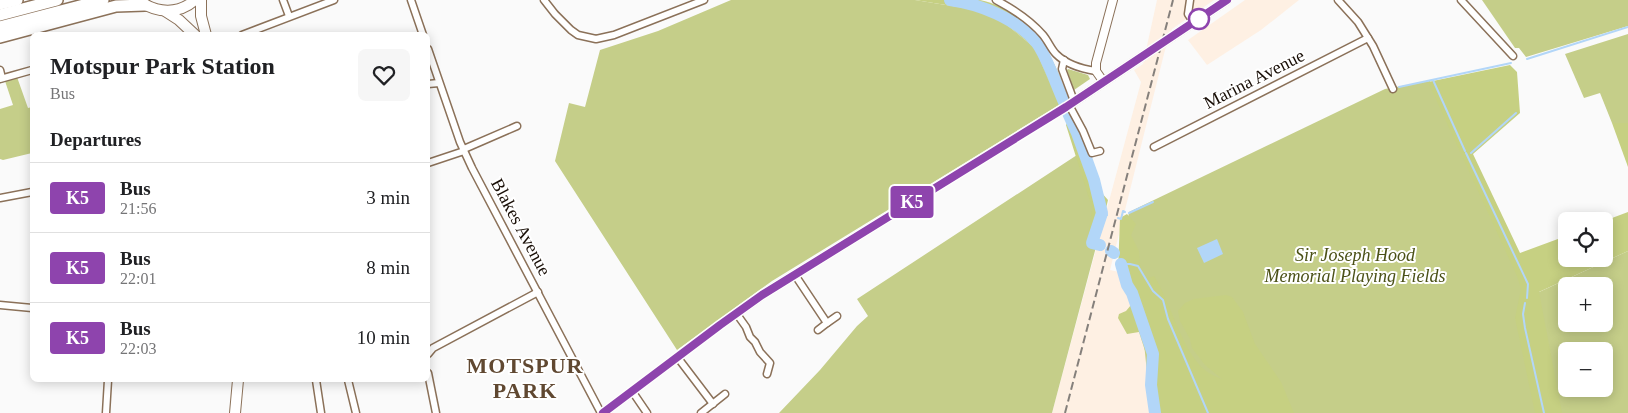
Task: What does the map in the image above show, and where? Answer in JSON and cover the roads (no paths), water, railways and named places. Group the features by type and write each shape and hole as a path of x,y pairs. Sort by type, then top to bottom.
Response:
{"highway":[{"path":"0,4 16,0"},
{"path":"0,15 57,0"},
{"path":"0,27 102,0"},
{"path":"0,37 116,6 141,2"}],"main road":[{"path":"165,11 180,10 195,0"},
{"path":"201,0 201,16 205,32"},
{"path":"141,2 165,11 179,20 192,32"},
{"path":"235,413 238,382"}],"street":[{"path":"284,0 289,16"},
{"path":"249,32 334,0"},
{"path":"411,0 422,32"},
{"path":"544,0 554,14 571,30 578,35 596,39 614,35 704,0"},
{"path":"996,0 1020,14 1043,35 1057,55 1064,60 1086,70 1096,71"},
{"path":"1103,82 1096,71 1096,63 1113,0"},
{"path":"1190,0 1188,14 1194,23"},
{"path":"602,413 736,313 1070,105 1227,0"},
{"path":"1338,0 1358,22 1368,38 1393,89"},
{"path":"1461,0 1513,56"},
{"name":"Marina Avenue","path":"1154,147 1368,38"},
{"name":"Blakes Avenue","path":"430,55 464,150 602,413"},
{"path":"1064,60 1062,69 1070,105 1092,153 1100,151"},
{"path":"0,70 1,79 30,71"},
{"path":"430,84 439,82"},
{"path":"430,162 464,150 517,126"},
{"path":"0,198 30,192"},
{"path":"795,275 827,323"},
{"path":"430,352 433,348 538,292"},
{"path":"0,305 30,308"},
{"path":"736,313 760,352 770,363 767,374"},
{"path":"818,330 837,316"},
{"path":"678,358 713,404"},
{"path":"106,413 108,382"},
{"path":"316,382 321,413"},
{"path":"348,382 356,413"},
{"path":"430,382 436,413"},
{"path":"632,391 647,413"},
{"path":"701,413 725,394"}],"water":[{"path":"1217,239 1223,254 1204,263 1197,248"}],"waterway":[{"path":"950,0 985,9 1007,19 1028,33 1044,54 1064,102"},
{"path":"1527,59 1628,27"},
{"path":"1399,87 1511,63"},
{"path":"1433,80 1465,151"},
{"path":"1068,113 1094,180 1102,213 1092,243 1100,245"},
{"path":"1471,153 1516,113"},
{"path":"1466,153 1528,284 1527,298"},
{"path":"1129,213 1153,202"},
{"path":"1118,218 1121,219 1123,211 1125,212"},
{"path":"1101,214 1107,215"},
{"path":"1121,264 1138,266 1153,291 1163,300 1168,319 1208,413"},
{"path":"1121,264 1153,354 1151,385 1155,413"},
{"path":"1525,303 1523,314 1525,328 1544,413"}],"railway":[{"path":"1065,413 1173,0"}],"district":[{"name":"MOTSPUR PARK","path":"525,378"}],"park label":[{"name":"Sir Joseph Hood Memorial Playing Fields","path":"1355,265"}]}
